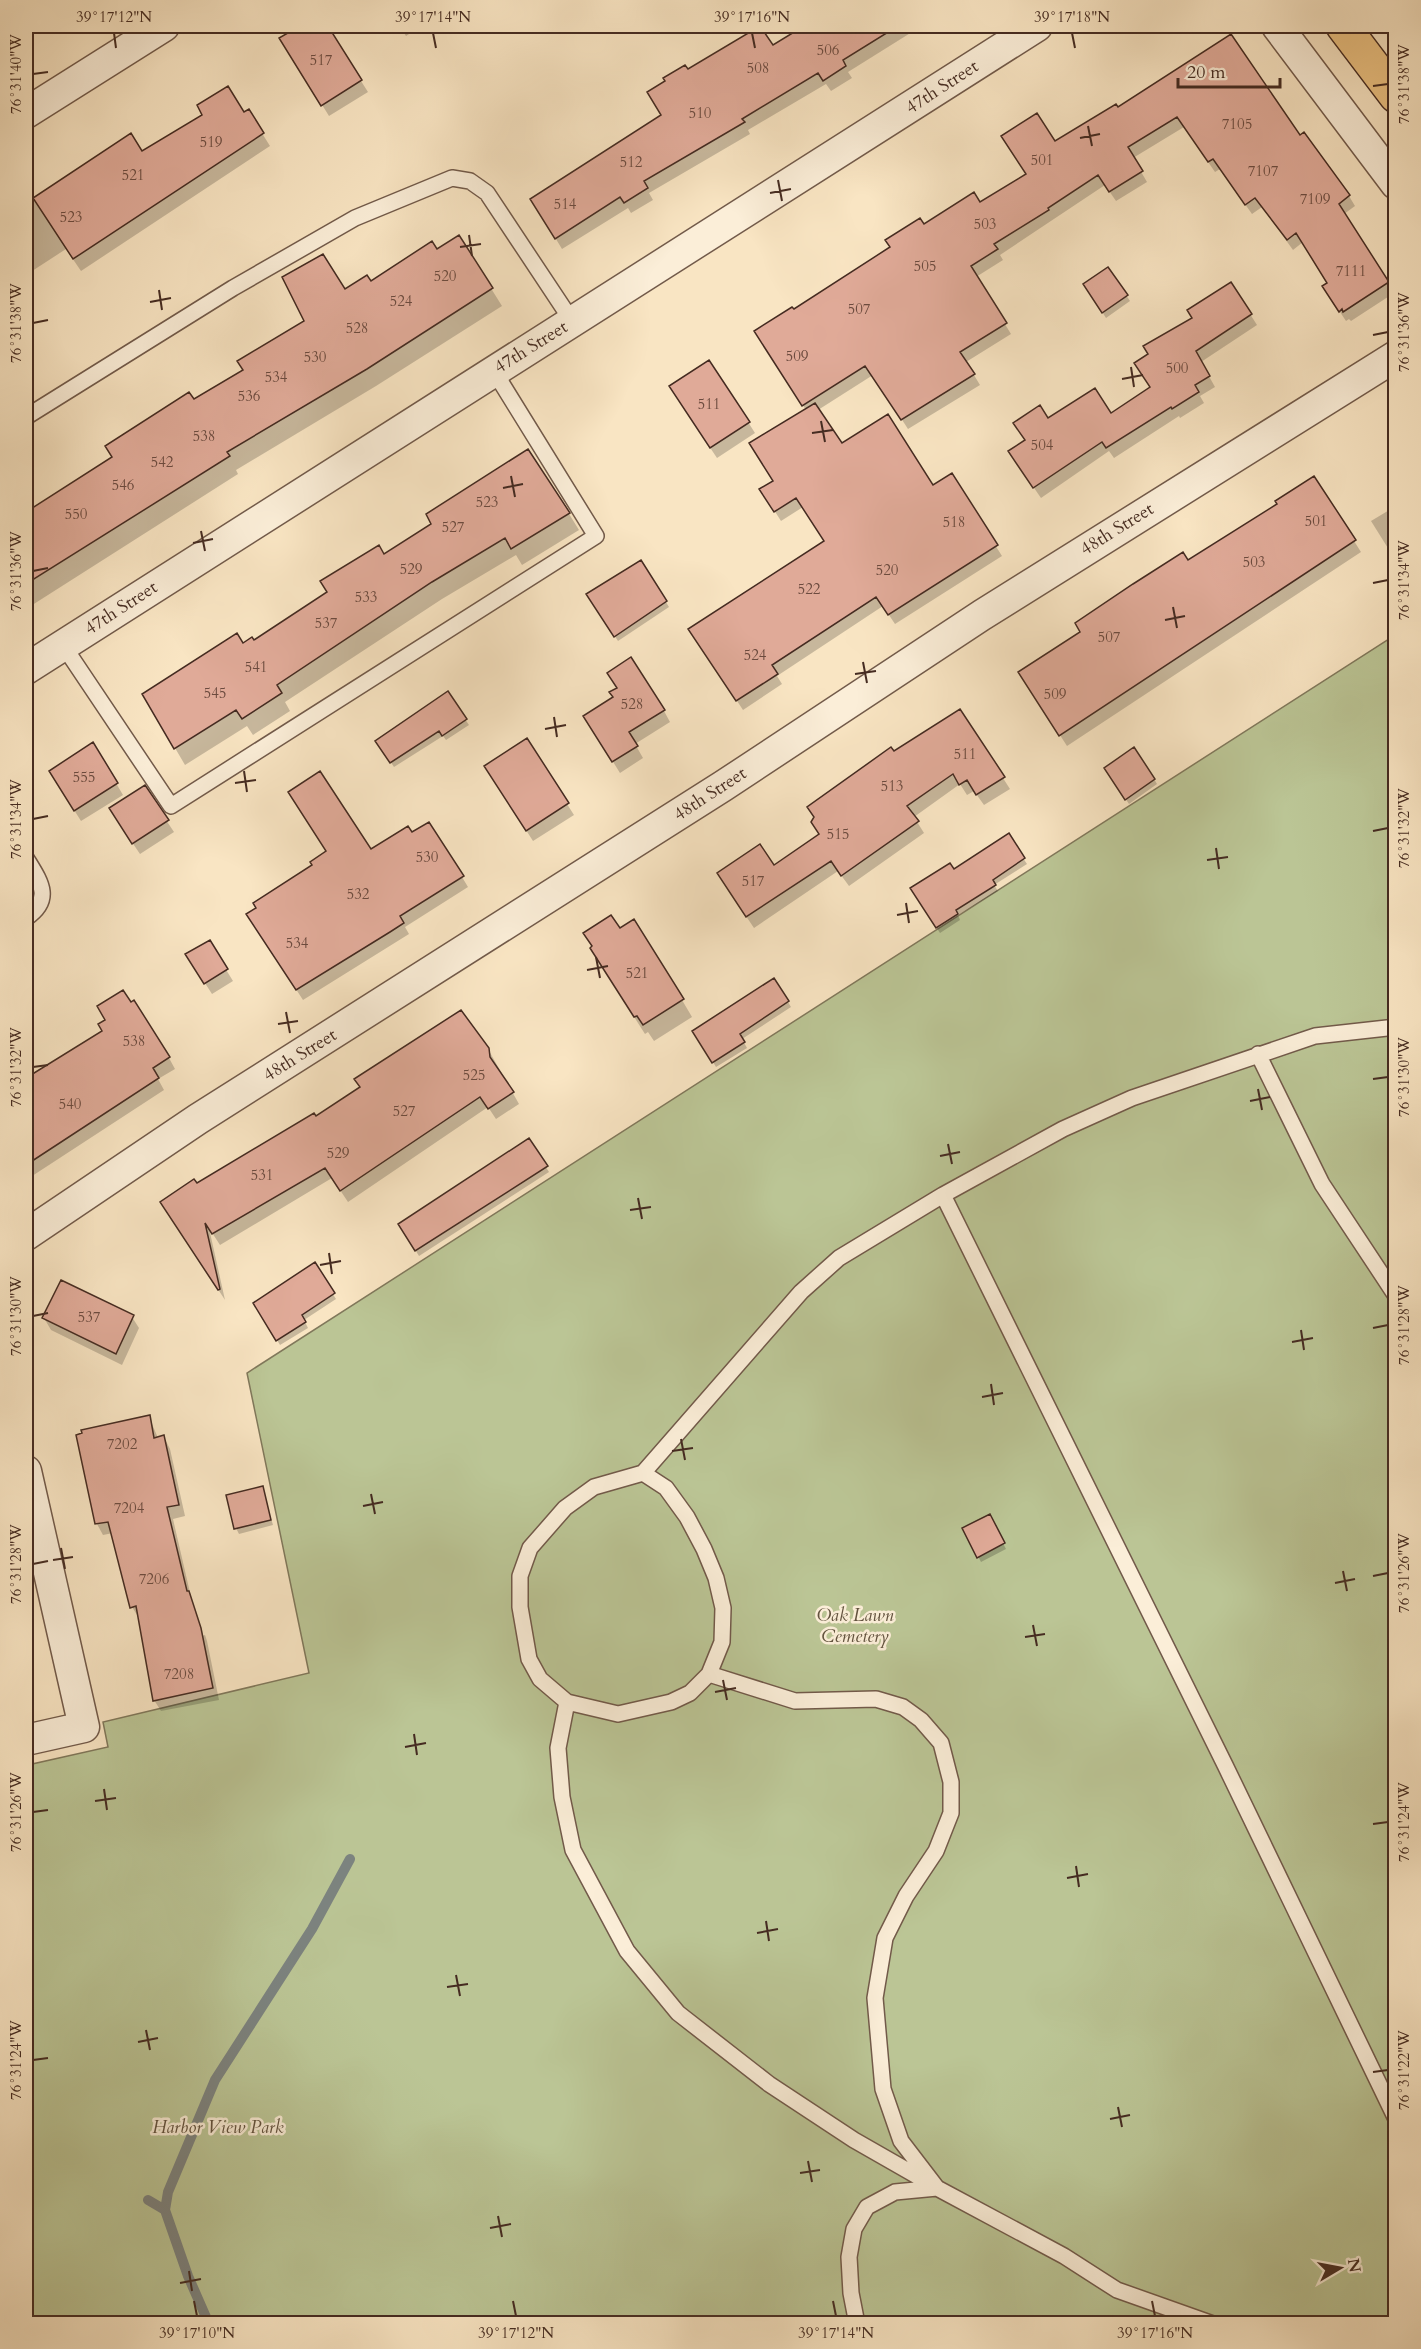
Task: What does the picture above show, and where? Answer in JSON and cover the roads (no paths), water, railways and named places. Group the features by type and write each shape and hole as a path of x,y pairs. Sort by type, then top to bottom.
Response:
{"main road":[{"path":"1342,26 1395,96"}],"street":[{"path":"26,112 164,26"},
{"name":"47th Street","path":"26,669 1037,26"},
{"path":"1277,26 1395,184"},
{"name":"48th Street","path":"26,1234 198,1119 723,786 982,615 1395,356"},
{"path":"26,1471 84,1727 26,1740"}],"lane":[{"path":"26,417 233,288 354,218 452,178 470,181 487,193 572,321"},
{"path":"63,645 171,807 596,536 494,371"},
{"path":"26,858 39,880 43,895 37,910 26,918"},
{"path":"642,1473 666,1488 687,1517 716,1578 723,1608 722,1642 710,1674 690,1693 646,1709 618,1714 567,1702 540,1679 529,1659 520,1607 520,1576 530,1548 565,1508 594,1487 642,1473 801,1292 839,1258 943,1195 1063,1129 1132,1098 1315,1036 1395,1027"},
{"path":"1258,1054 1322,1184 1395,1296"},
{"path":"943,1195 1225,1765 1395,2119"},
{"path":"710,1674 795,1701 876,1699 903,1707 921,1720 941,1743 951,1782 951,1813 936,1851 906,1896 885,1938 875,1998 884,2089 901,2141 937,2188"},
{"path":"567,1702 558,1748 562,1797 573,1850 627,1951 678,2013 769,2084 854,2140 937,2188 1064,2256 1117,2290 1213,2324"},
{"path":"857,2324 849,2257 855,2229 867,2207 895,2192 937,2188"}],"waterway":[{"path":"209,2324 188,2276 165,2210 168,2192 215,2080 312,1929 350,1859"},
{"path":"148,2200 165,2210"}],"park label":[{"name":"Oak Lawn Cemetery","path":"855,1625"},
{"name":"Harbor View Park","path":"218,2127"}]}
